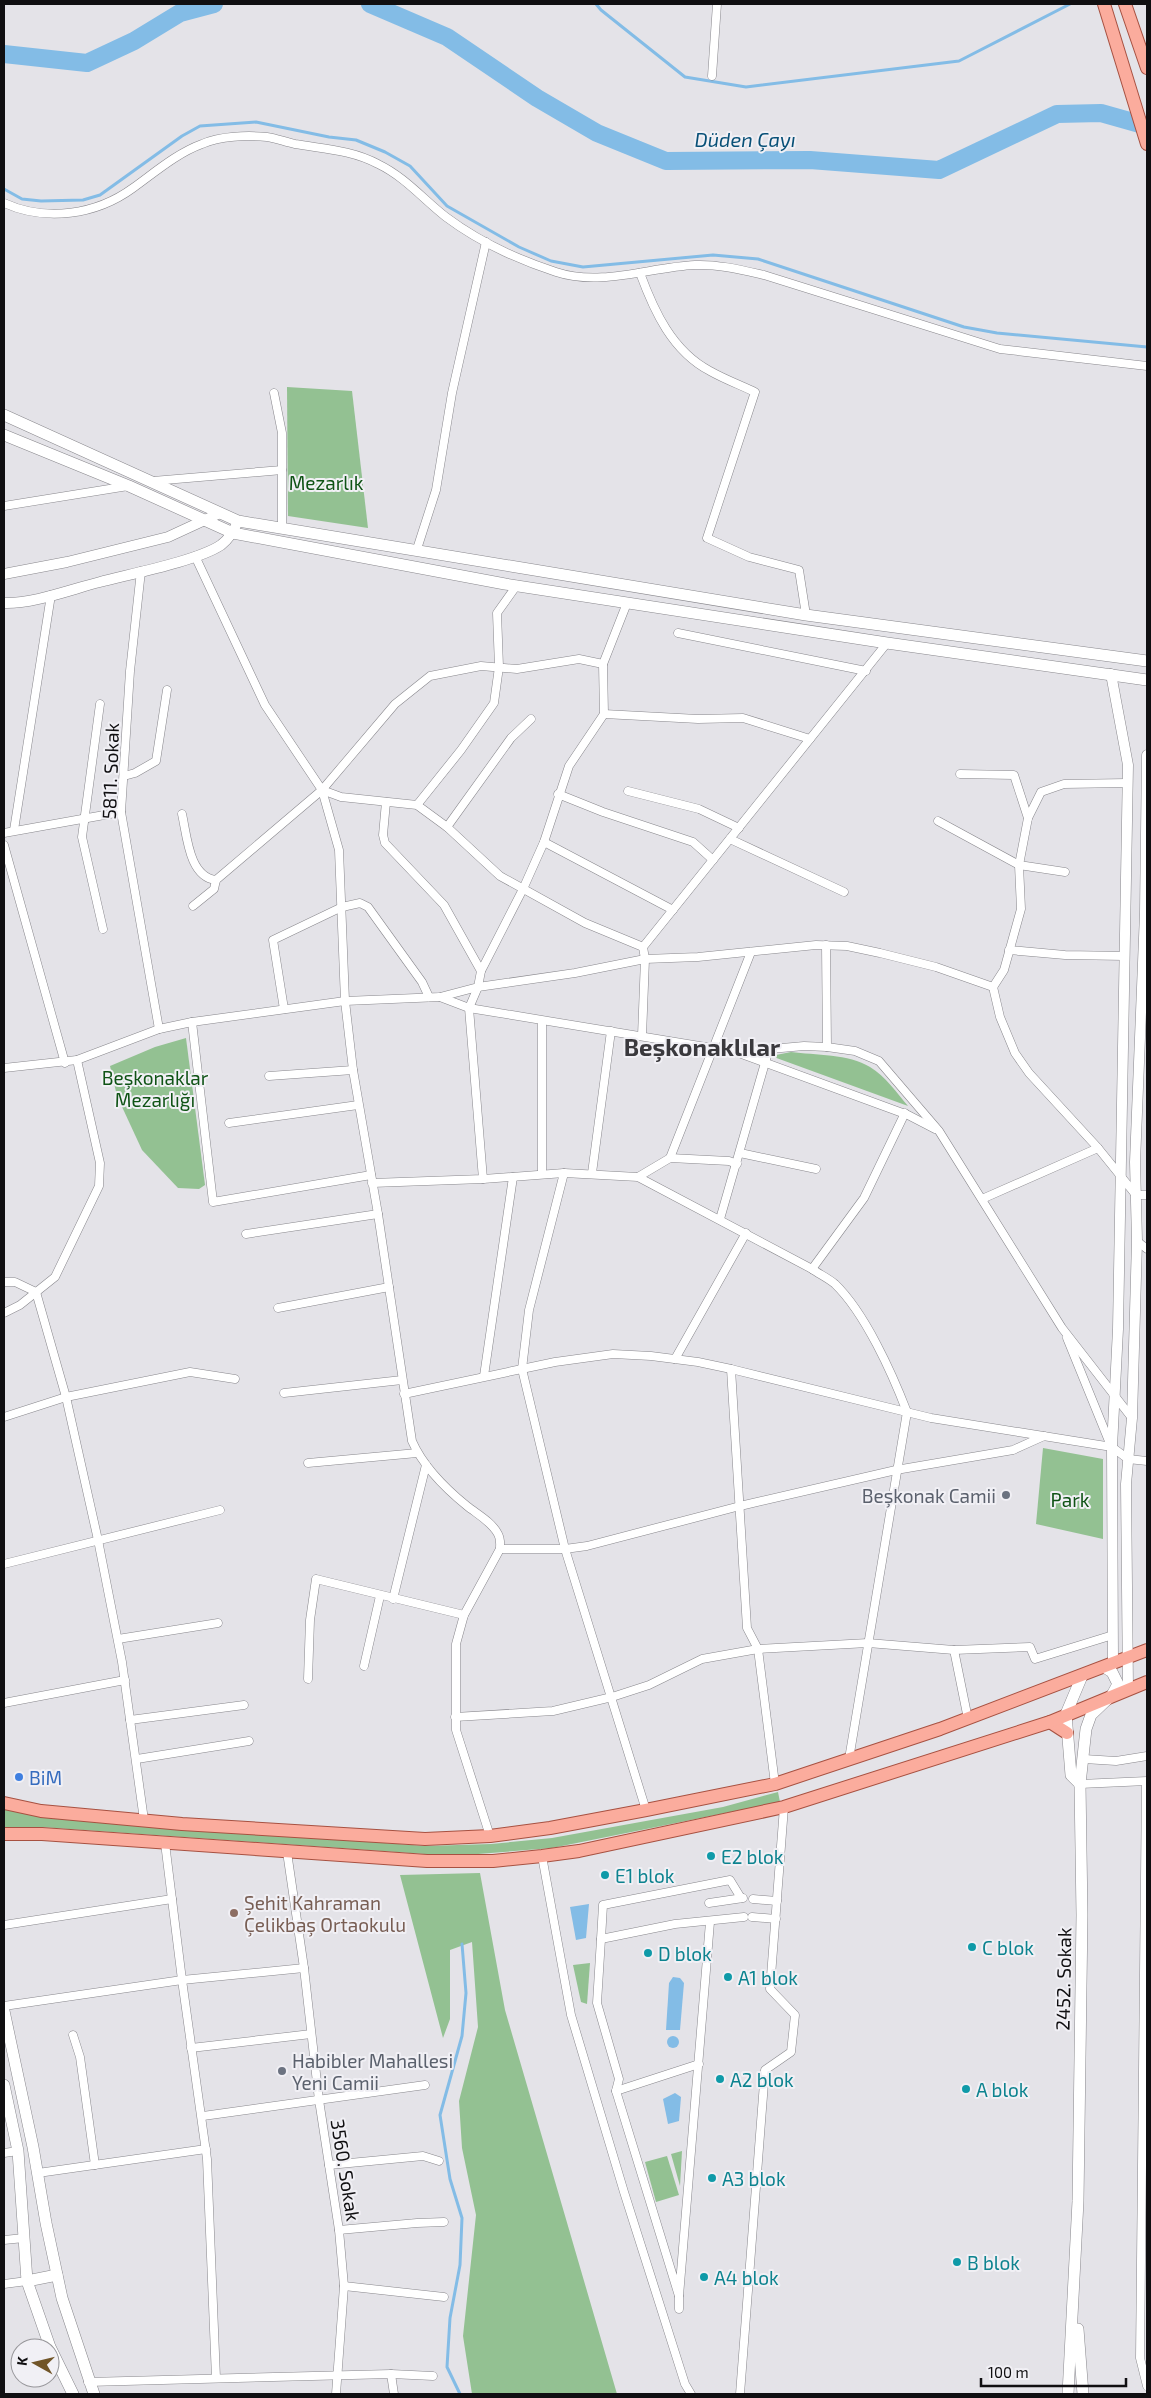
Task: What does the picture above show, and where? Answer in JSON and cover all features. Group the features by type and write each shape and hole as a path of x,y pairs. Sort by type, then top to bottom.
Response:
{"main road":[{"path":"1104,4 1147,144"},
{"path":"1125,4 1147,68"},
{"path":"4,415 238,521 417,549 806,616 1147,661"},
{"path":"4,434 129,486 233,533 517,586 1147,680"},
{"path":"4,1802 41,1811 144,1820 425,1839 490,1836 550,1828 775,1784 968,1719 1147,1650"},
{"path":"1080,1784 1086,1729 1091,1715 1112,1695 1118,1684 1108,1665"},
{"name":"2452. Sokak","path":"1068,2394 1078,2201 1081,1945 1080,1784 1071,1775 1066,1733 1066,1714 1082,1676"},
{"path":"4,1834 42,1834 454,1862 542,1856 589,1849 784,1807 1050,1722 1147,1682"},
{"path":"1050,1722 1066,1733"},
{"path":"4,2011 38,2173 57,2276 88,2382 94,2394"},
{"path":"4,2085 18,2151 27,2281 50,2347 73,2394"},
{"path":"27,2281 57,2276"},
{"name":"2452. Sokak","path":"1074,2290 1083,2394"}],"street":[{"path":"712,76 717,4"},
{"path":"4,204 26,211 72,213 91,210 130,190 165,165 202,144 228,138 267,137 292,144 349,152 378,164 402,178 447,217 486,242 559,273 583,277 640,273 695,265 732,268 764,275 1000,349 1147,366"},
{"path":"417,549 436,490 452,393 486,242"},
{"path":"640,273 651,302 673,341 708,370 755,392 707,538 748,557 799,570 806,616"},
{"path":"274,393 282,433 282,528"},
{"path":"151,481 282,470"},
{"path":"4,506 129,486"},
{"path":"4,574 67,562 168,537 220,513"},
{"path":"7,604 194,556 220,546 233,533 238,521"},
{"path":"194,556 265,705 322,790 339,850 345,1001 353,1070 378,1214 412,1441 417,1453 426,1465 498,1533 500,1549 464,1615 456,1644 456,1730 490,1836"},
{"name":"5811. Sokak","path":"141,571 130,671 121,812 160,1029"},
{"path":"417,805 461,750 494,703 498,667 497,613 517,586"},
{"path":"14,830 51,594"},
{"path":"483,1179 469,1008 478,988 481,971 523,889 544,842 558,794 569,766 604,714 603,664 627,602"},
{"path":"678,633 866,671"},
{"path":"642,1036 645,959 643,947 866,671 886,642"},
{"path":"193,906 214,889 216,880 322,790 395,704 430,676 481,666 517,668 579,659 603,664"},
{"path":"1108,1665 1113,1635 1112,1447 1121,1175 1128,765 1111,674"},
{"path":"124,776 135,773 156,762 167,690"},
{"path":"100,704 82,837 103,929"},
{"path":"604,714 698,719 743,718 810,740"},
{"path":"447,827 511,738 532,719"},
{"path":"1128,1689 1126,1658 1126,1484 1132,1418 1136,1194 1143,1065 1147,755"},
{"path":"960,774 1014,775 1028,818"},
{"path":"992,987 1004,970 1021,908 1019,865 1028,818 1041,792 1064,784 1127,783"},
{"path":"322,790 341,797 417,805 447,827 500,876 585,923 643,947"},
{"path":"628,791 699,809 739,828"},
{"path":"558,794 603,812 693,842 713,860"},
{"path":"386,802 383,835 385,843 444,905 481,971"},
{"path":"4,833 121,812"},
{"path":"182,814 196,866 205,877 216,880"},
{"path":"938,821 1019,865 1065,872"},
{"path":"730,839 844,892"},
{"path":"544,842 673,910"},
{"path":"4,844 65,1063"},
{"path":"284,1009 273,940 342,908 360,903 368,907 422,982 429,998"},
{"path":"4,1068 65,1063 160,1029 192,1022 345,1001 440,997 478,988 575,973 645,959 826,945 847,946 927,965 992,987"},
{"path":"826,945 827,1047"},
{"path":"1009,950 1065,956 1125,956"},
{"path":"670,1158 751,952"},
{"path":"992,987 1000,1017 1015,1053 1028,1073 1098,1148 1136,1194"},
{"path":"440,997 469,1008 736,1052 904,1113 939,1131"},
{"path":"542,1021 542,1174"},
{"path":"192,1022 213,1202 371,1179 483,1179 564,1173 592,1173 638,1177 746,1233 834,1283 854,1308 893,1375 907,1412 849,1759"},
{"path":"592,1173 611,1031"},
{"path":"736,1052 827,1047 855,1051 879,1061 939,1131 1062,1328 1132,1418"},
{"path":"720,1219 769,1049"},
{"path":"4,1313 20,1305 55,1278 99,1186 100,1163 77,1060"},
{"path":"268,1076 353,1070"},
{"path":"229,1123 358,1105"},
{"path":"812,1269 864,1198 904,1113"},
{"path":"982,1199 1098,1148"},
{"path":"740,1153 816,1169"},
{"path":"638,1177 670,1158 729,1161 737,1164"},
{"path":"564,1173 529,1310 522,1369 565,1549 646,1810"},
{"path":"484,1376 512,1177"},
{"path":"1136,1194 1147,1194"},
{"path":"246,1234 378,1214"},
{"path":"675,1359 746,1233"},
{"path":"1136,1241 1147,1249"},
{"path":"4,1282 15,1282 36,1292 66,1397 118,1639 137,1759 144,1820"},
{"path":"278,1308 389,1287"},
{"path":"1062,1328 1112,1447"},
{"path":"404,1394 484,1376 613,1354 675,1359 731,1369 907,1412 1112,1447 1128,1459 1147,1461"},
{"path":"731,1369 747,1628 758,1649 775,1784"},
{"path":"4,1417 66,1397 190,1372 236,1379"},
{"path":"284,1393 402,1380"},
{"path":"500,1549 565,1549 587,1546 740,1506 896,1470 1012,1450 1044,1436"},
{"path":"308,1464 417,1453"},
{"path":"393,1599 426,1465"},
{"path":"4,1564 220,1510"},
{"path":"308,1679 310,1620 316,1579 464,1615"},
{"path":"364,1666 380,1596"},
{"path":"118,1639 218,1623"},
{"path":"455,1717 553,1711 612,1697 649,1685 702,1659 758,1649 868,1643 954,1650 1030,1647 1035,1659 1113,1635"},
{"path":"954,1650 968,1719"},
{"path":"4,1703 125,1680"},
{"path":"130,1720 244,1705"},
{"path":"137,1759 249,1741"},
{"path":"1084,1759 1116,1761 1147,1756"},
{"path":"1080,1784 1147,1781 1140,2358 1147,2386"},
{"path":"740,2394 764,2070 791,2052 795,2015 770,1989 784,1807"},
{"path":"165,1843 206,2149 216,2378"},
{"name":"3560. Sokak","path":"287,1852 304,1968 319,2100 339,2230 344,2286 336,2394"},
{"path":"542,1856 571,2015 647,2266 691,2394"},
{"path":"679,2296 616,2091 619,2079 597,2004 603,1905 730,1880 746,1898"},
{"path":"709,1903 746,1898 777,1900"},
{"path":"4,1925 172,1899"},
{"path":"601,1939 675,1924 748,1917 776,1919"},
{"path":"679,2309 710,1922"},
{"path":"4,2006 182,1980 304,1968"},
{"path":"191,2048 311,2034"},
{"path":"73,2035 80,2057 95,2165"},
{"path":"616,2091 699,2064"},
{"path":"202,2116 425,2085"},
{"path":"38,2173 206,2149"},
{"path":"4,2153 18,2151"},
{"path":"329,2165 423,2156 439,2161"},
{"path":"339,2230 444,2222"},
{"path":"4,2240 24,2238"},
{"path":"4,2284 27,2281"},
{"path":"344,2286 444,2297"},
{"path":"88,2382 392,2374 433,2376"},
{"path":"392,2374 394,2394"}],"green space":[{"name":"Mezarlık","path":"287,387 352,391 368,528 288,516"},
{"name":"Beşkonaklar Mezarlığı","path":"186,1038 205,1185 199,1189 178,1188 142,1150 117,1096 110,1066 155,1047"},
{"path":"791,1052 842,1057 862,1063 881,1075 908,1106 771,1056"},
{"name":"Park","path":"1043,1448 1103,1459 1103,1539 1036,1524"},
{"path":"778,1792 780,1802 552,1848 453,1856 41,1827 4,1828 4,1809 41,1817 425,1846 491,1844 552,1838 723,1807"},
{"path":"480,1873 505,2010 617,2394 472,2394 463,2336 476,2215 462,2148 459,2101 478,2027 472,1942 450,1950 450,2019 443,2038 400,1875"},
{"path":"590,1963 587,2004 581,2002 573,1965"},
{"path":"682,2151 680,2186 671,2154"},
{"path":"667,2156 679,2195 656,2202 645,2162"}],"water":[{"path":"589,1904 586,1938 576,1940 570,1907"},
{"path":"673,1977 680,1978 684,1983 680,2030 666,2030 669,1983"},
{"path":"675,2036 678,2037 678,2047 671,2048 668,2047 667,2040 668,2037"},
{"path":"675,2093 681,2097 679,2121 668,2124 663,2099"}],"waterway":[{"name":"Düden Çayı","path":"4,54 87,63 134,41 180,13 214,4"},
{"name":"Düden Çayı","path":"370,4 447,37 537,98 597,133 666,161 810,160 939,170 1057,114 1101,113 1147,126"},
{"path":"596,4 685,77 746,87 959,61 1070,4"},
{"path":"4,189 22,199 41,201 83,200 100,195 182,136 200,126 256,122 329,137 356,140 385,152 410,166 447,206 519,247 551,261 583,267 713,255 758,259 964,327 997,333 1147,347"},
{"path":"460,2394 447,2367 450,2318 460,2265 462,2218 450,2179 440,2115 462,2036 466,1993 462,1944"}],"place":[{"name":"Beşkonak Camii","path":"1006,1495"},
{"name":"BiM","path":"19,1777"},
{"name":"E2 blok","path":"711,1856"},
{"name":"E1 blok","path":"605,1875"},
{"name":"Şehit Kahraman Çelikbaş Ortaokulu","path":"234,1913"},
{"name":"C blok","path":"972,1947"},
{"name":"D blok","path":"648,1953"},
{"name":"A1 blok","path":"728,1977"},
{"name":"Habibler Mahallesi Yeni Camii","path":"282,2071"},
{"name":"A2 blok","path":"720,2079"},
{"name":"A blok","path":"966,2089"},
{"name":"A3 blok","path":"712,2178"},
{"name":"B blok","path":"957,2262"},
{"name":"A4 blok","path":"704,2277"}],"district":[{"name":"Beşkonaklılar","path":"702,1046"}]}
